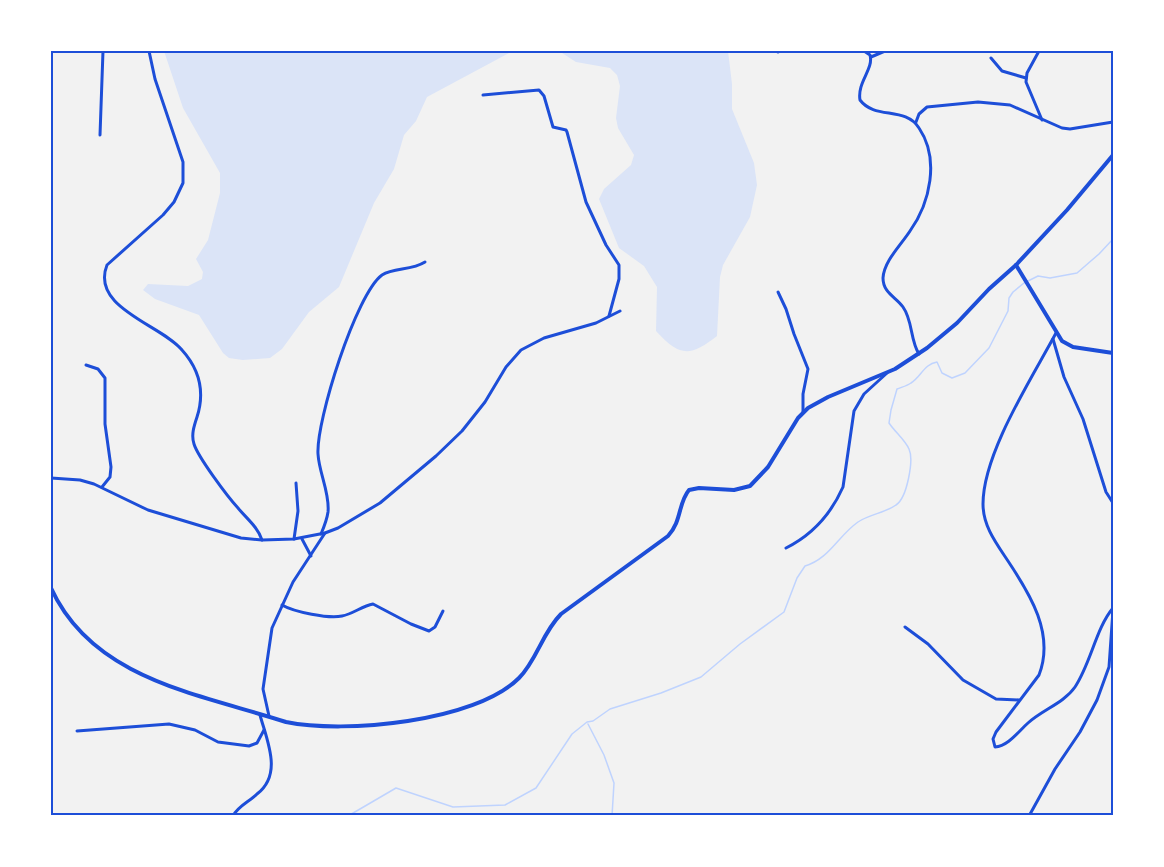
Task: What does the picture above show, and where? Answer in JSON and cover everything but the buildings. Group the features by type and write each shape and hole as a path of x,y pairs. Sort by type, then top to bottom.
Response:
{"street":[{"path":"100,135 103,51"},
{"path":"149,51 154,79 183,162 183,183 174,202 163,215 107,265 104,275 105,282 112,297 128,313 173,341 190,359 199,377 201,391 200,409 193,430 195,447 236,506 257,529 262,540"},
{"path":"864,51 871,57"},
{"path":"871,57 885,51"},
{"path":"1039,51 1026,78 1042,120"},
{"path":"871,57 861,82 860,100 868,109 904,115 915,122 923,134 929,153 930,183 922,211 888,264 883,281 888,293 904,309 914,346 919,354"},
{"path":"991,58 1002,71 1026,78"},
{"path":"483,95 539,90 543,94 553,127 566,130 586,202 606,245 619,265 619,279 609,316"},
{"path":"915,122 919,114 927,107 978,102 1010,105 1062,128 1070,129 1113,122"},
{"path":"51,588 76,628 118,663 156,682 269,717 302,725 341,728 428,718 460,710 492,698 509,687 525,672 548,629 561,614 668,536 678,522 684,497 689,490 699,488 734,490 750,486 768,467 803,412 828,397 887,373 919,354 957,323 989,289 1016,265 1067,210 1113,155"},
{"path":"269,717 264,696 264,680 272,628 297,576 323,533 328,509 318,449 338,361 362,306 378,279 388,273 411,269 425,262"},
{"path":"1016,265 1062,341 1073,347 1113,353"},
{"path":"778,292 808,369 803,394 803,412"},
{"path":"51,478 80,480 102,487 148,510 230,535 262,540 294,539 323,533 338,528 380,502 436,456 462,431 521,350 544,338 596,322 620,311"},
{"path":"1057,333 1007,424 990,465 983,502 984,520 991,536 1022,583 1043,631 1044,651 1041,668 1033,683 996,732 993,739 995,747 1001,747 1034,718 1070,693 1092,653 1107,615 1113,609"},
{"path":"1053,339 1064,377 1083,419 1106,492 1113,503"},
{"path":"86,365 98,369 105,378 105,424 111,467 110,477 102,487"},
{"path":"786,548 815,528 838,498 843,487 851,418 864,394 887,373"},
{"path":"294,539 298,511 296,483"},
{"path":"301,538 311,556"},
{"path":"282,605 293,611 335,617 347,615 373,604 405,622 429,631 435,627 443,611"},
{"path":"1029,816 1097,700 1108,667 1113,609"},
{"path":"905,627 928,644 963,680 996,699 1021,700"},
{"path":"233,816 236,810 266,787 271,776 271,755 260,713"},
{"path":"77,731 157,723 170,724 195,730 218,742 249,746 257,743 264,730"}],"shaded area":[{"path":"164,51 513,51 427,97 416,121 404,135 394,169 374,203 339,287 309,312 282,349 270,358 243,360 229,358 223,353 199,315 155,299 143,290 148,284 188,286 202,279 203,272 196,259 208,240 220,193 220,173 183,108"},
{"path":"559,51 728,51 732,109 754,163 757,185 750,217 723,265 720,277 717,336 699,348 692,351 679,350 664,340 656,331 657,287 644,266 619,248 599,199 604,189 631,165 634,155 618,128 616,118 620,86 617,75 610,68 576,62"}],"waterway":[{"path":"348,816 396,788 453,807 505,805 536,788 572,734 587,722 593,721 610,709 661,693 701,677 740,644 784,612 797,578 805,566 821,558 858,522 892,508 900,501 909,479 911,461 909,449 889,423 897,389 911,383 929,365 937,362 942,373 952,378 965,373 989,348 1008,311 1009,298 1013,292 1038,276 1050,278 1077,273 1113,239"},
{"path":"588,724 604,755 614,783 612,816"},
{"path":"278,816 283,816"}]}
